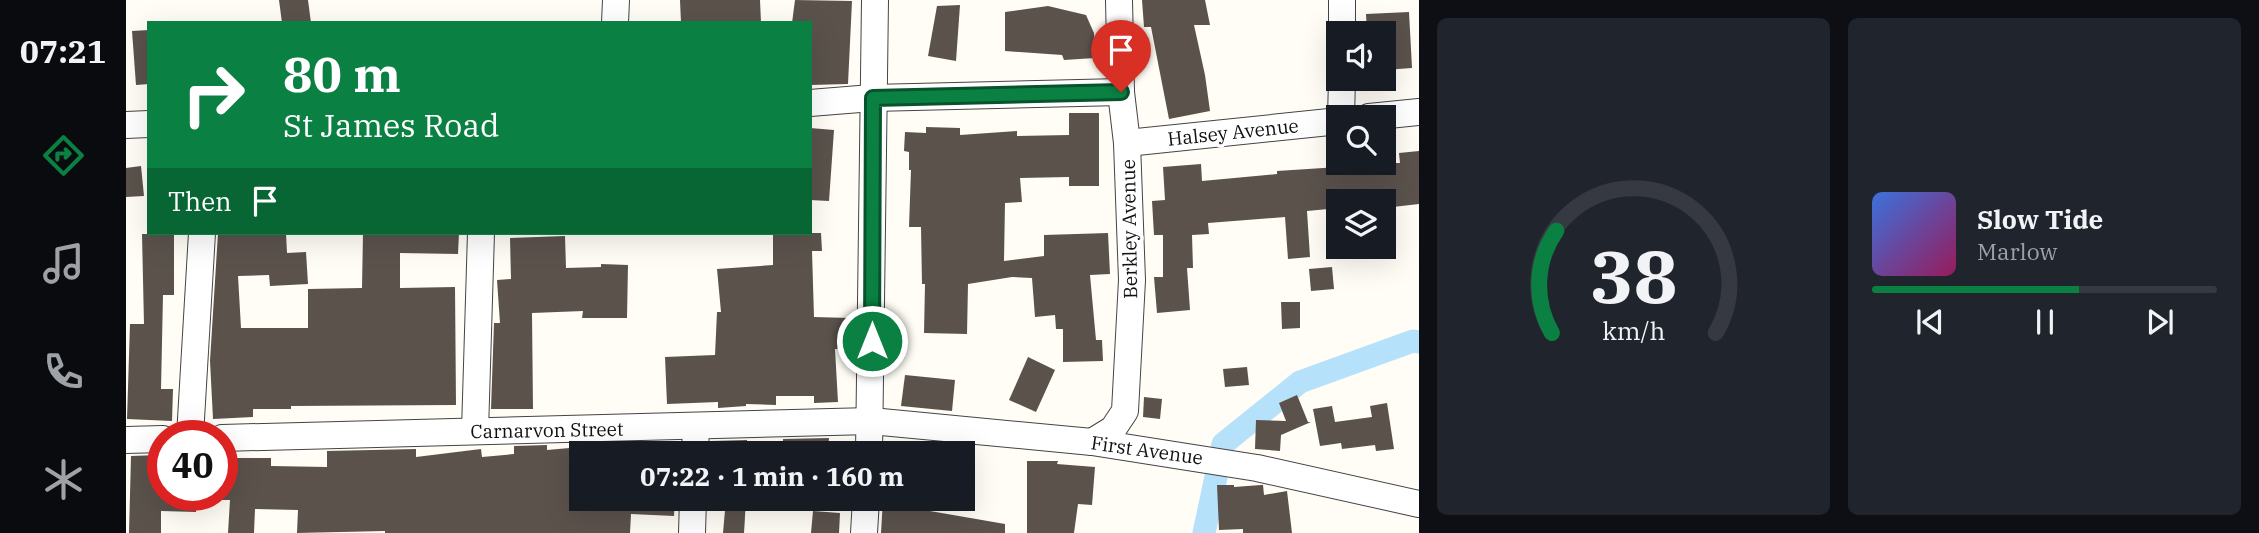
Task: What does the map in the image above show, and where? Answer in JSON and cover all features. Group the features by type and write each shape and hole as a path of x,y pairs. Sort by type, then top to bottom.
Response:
{"street":[{"path":"615,21 616,0"},
{"path":"870,441 875,0"},
{"name":"Berkley Avenue","path":"1092,442 1113,429 1125,411 1132,280 1127,144 1121,92 1119,0"},
{"path":"1342,0 1342,21"},
{"path":"812,103 873,98 1121,92"},
{"path":"1396,114 1419,111"},
{"name":"Halsey Avenue","path":"1127,144 1326,121"},
{"path":"126,125 147,124"},
{"path":"191,420 202,235"},
{"path":"475,431 481,235"},
{"name":"Carnarvon Street","path":"238,438 872,421"},
{"name":"First Avenue","path":"872,421 1092,442 1256,468 1419,504"},
{"path":"695,441 696,426"},
{"path":"126,440 147,439"},
{"path":"692,533 693,511"},
{"path":"864,533 865,511"}],"building":[{"path":"279,0 308,0 311,21 282,21"},
{"path":"680,0 760,0 761,21 681,21"},
{"path":"795,0 852,1 848,84 812,85 812,21 792,21"},
{"path":"1142,0 1205,0 1210,25 1194,25 1210,111 1169,119 1151,27 1144,27"},
{"path":"960,5 956,61 928,56 937,6"},
{"path":"1048,6 1086,15 1094,33 1095,58 1064,60 1062,55 1005,51 1005,12"},
{"path":"1409,12 1412,68 1396,69 1396,21 1366,21 1366,14"},
{"path":"147,30 147,84 136,85 132,31"},
{"path":"1069,113 1099,113 1099,186 1069,186 1069,177 1020,178 1022,202 1005,203 1004,261 1044,256 1044,235 1108,233 1110,274 1090,275 1096,340 1102,340 1103,361 1063,362 1063,329 1056,329 1055,315 1035,317 1032,278 1012,277 968,284 967,334 924,333 925,284 922,284 921,227 909,227 911,170 909,152 904,151 905,132 926,133 926,127 960,128 960,135 1017,131 1017,136 1069,135"},
{"path":"812,128 834,130 829,201 812,200"},
{"path":"1419,151 1419,204 1396,207 1396,189 1326,189 1326,209 1307,211 1310,257 1288,259 1285,217 1208,223 1209,234 1192,235 1193,268 1187,268 1190,310 1157,313 1154,277 1163,277 1163,235 1154,235 1152,201 1165,200 1163,167 1201,164 1202,181 1326,168 1326,175 1396,175 1396,163 1400,163 1399,153"},
{"path":"141,166 144,196 126,197 126,168"},
{"path":"821,233 822,251 812,251 814,317 850,318 850,350 835,349 838,402 814,403 814,396 776,396 776,405 746,404 718,408 718,402 667,404 665,357 715,355 717,312 721,312 717,269 773,265 773,235"},
{"path":"142,234 174,235 174,295 163,295 161,389 173,389 172,420 127,419 130,324 144,324"},
{"path":"218,235 286,235 287,253 306,252 308,284 270,286 269,275 238,276 241,328 308,328 308,289 362,288 363,235 459,235 458,254 400,253 400,288 455,287 456,405 291,406 291,409 253,409 253,417 213,419 210,361"},
{"path":"565,236 566,268 601,267 601,264 628,265 627,318 582,318 583,311 532,313 533,409 491,409 494,323 500,323 497,280 511,279 510,238"},
{"path":"1332,267 1334,289 1311,291 1309,269"},
{"path":"1281,302 1300,302 1300,328 1282,329"},
{"path":"1028,357 1055,370 1036,412 1009,400"},
{"path":"1247,367 1249,385 1225,387 1223,369"},
{"path":"905,375 955,380 952,411 901,406"},
{"path":"1297,395 1308,422 1311,422 1281,435 1280,451 1255,449 1256,420 1286,421 1279,403"},
{"path":"1144,397 1162,399 1160,419 1143,417"},
{"path":"1387,403 1394,449 1376,451 1375,445 1342,449 1341,443 1320,446 1313,409 1332,406 1335,422 1372,417 1370,406"},
{"path":"829,438 829,441 783,439"},
{"path":"547,445 547,450 569,448 569,511 674,511 674,516 631,514 630,533 297,533 298,510 255,509 254,533 228,533 229,511 238,511 238,458 271,458 271,466 327,467 327,451 416,449 416,457 481,449 482,457 514,454 514,446"},
{"path":"147,455 147,511 161,511 161,533 129,533 131,456"},
{"path":"1027,461 1058,461 1057,464 1095,467 1092,505 1078,504 1074,533 1027,533"},
{"path":"1217,485 1263,485 1264,495 1287,491 1292,533 1219,530"},
{"path":"725,511 745,511 744,533 723,533"},
{"path":"813,511 840,513 839,533 811,533"},
{"path":"882,511 930,511 1005,524 1005,533 881,533"}],"waterway":[{"path":"1204,533 1223,444 1300,382 1413,341 1419,342"}],"route":[{"path":"872,341 873,98 1121,92"}]}
